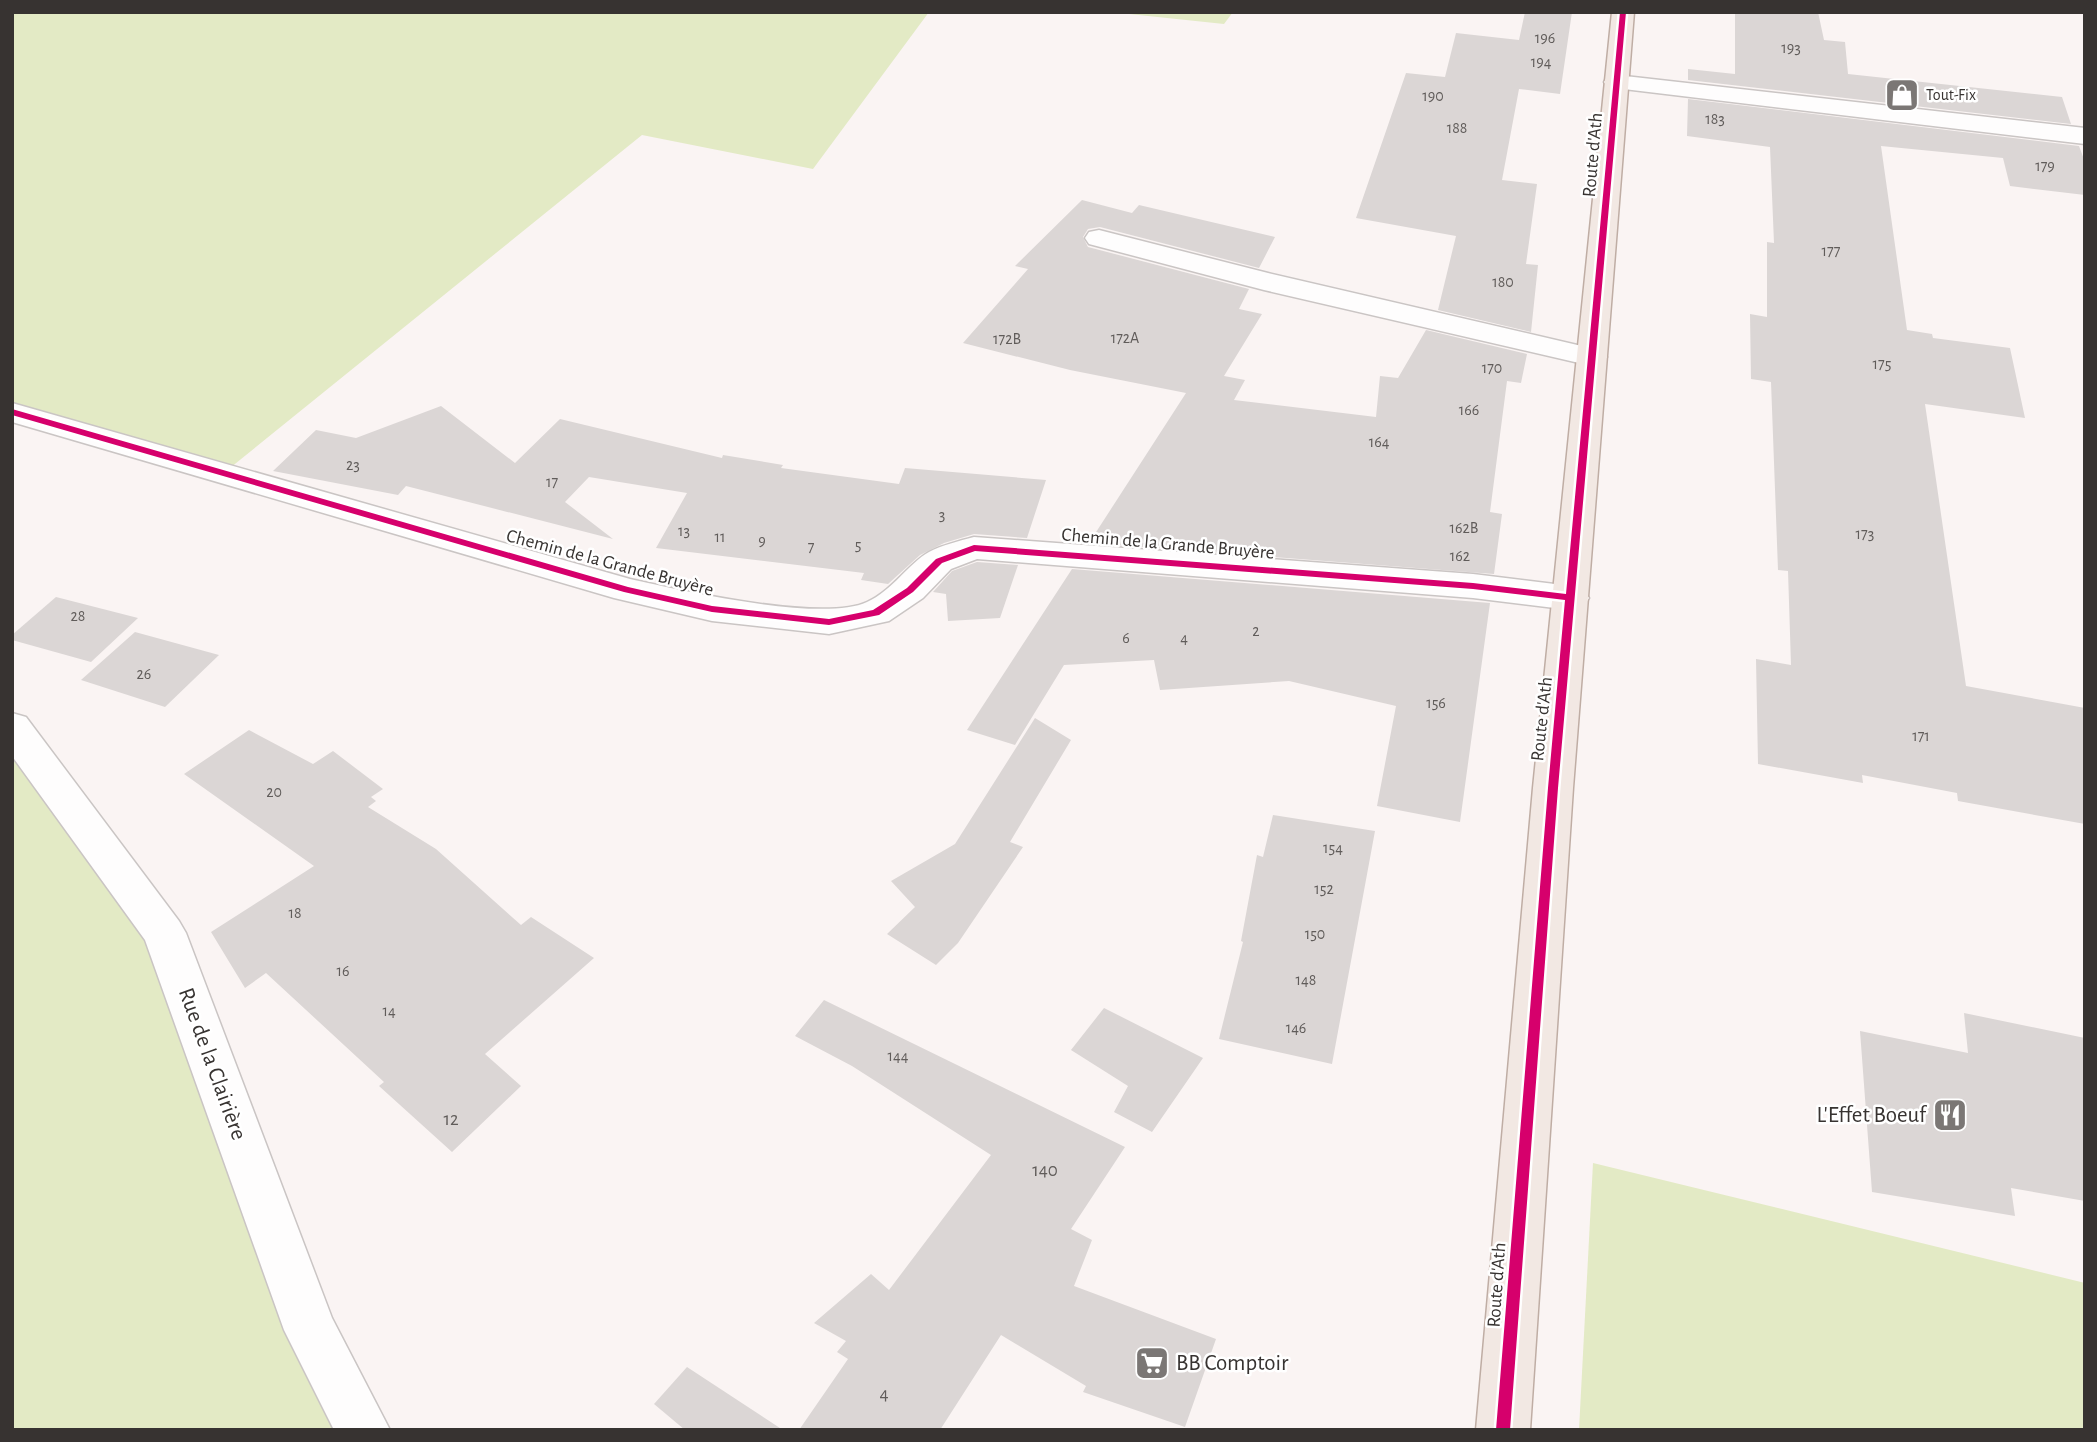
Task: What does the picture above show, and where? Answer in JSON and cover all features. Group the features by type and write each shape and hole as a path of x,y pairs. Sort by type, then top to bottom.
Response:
{"main road":[{"name":"Route d'Ath","path":"1503,1430 1553,788 1623,12"}],"street":[{"path":"1616,82 2085,136"},
{"path":"1099,238 1264,281 1592,358"},
{"name":"Chemin de la Grande Bruyère","path":"12,412 627,590 712,609 776,617 830,622 876,613 911,590 939,561 974,548 1473,586 1571,598"},
{"name":"Rue de la Clairière","path":"12,727 164,933 310,1330 363,1430"}],"green space":[{"path":"12,12 929,12 813,169 642,135 225,472 12,412"},
{"path":"1110,12 1233,12 1224,24"},
{"path":"12,727 164,933 363,1430 12,1430"},
{"path":"1593,1163 2085,1283 2085,1430 1579,1430"}],"building":[{"path":"1525,12 1572,12 1560,94 1519,89 1502,180 1537,184 1526,264 1538,265 1531,332 1438,310 1456,236 1356,218 1406,73 1445,77 1456,33 1519,40"},
{"path":"1735,12 1818,12 1824,40 1845,42 1848,74 2062,97 2071,124 1688,80 1688,69 1735,74"},
{"path":"1688,99 2079,146 2085,162 2085,195 2010,186 2003,158 1881,146 1907,330 1932,334 1933,338 2010,348 2025,418 1925,404 1966,686 2085,708 2085,824 1958,801 1957,793 1862,775 1863,783 1758,764 1756,659 1791,665 1788,571 1778,570 1771,382 1751,379 1750,314 1767,317 1767,242 1774,243 1770,147 1687,136"},
{"path":"1082,200 1132,213 1139,205 1275,237 1259,268 1100,227 1088,229 1083,237 1088,247 1249,289 1239,309 1262,314 1224,376 1245,380 1234,400 1376,417 1380,376 1398,378 1426,330 1527,354 1521,383 1507,381 1490,512 1502,514 1494,574 1089,543 1186,393 1070,370 963,343 1028,269 1015,266"},
{"path":"441,406 515,463 560,419 722,458 723,455 783,465 781,468 899,484 905,468 1046,480 1027,538 974,534 944,543 920,555 888,584 861,580 864,573 656,548 687,493 589,477 565,502 613,539 406,486 398,495 273,471 316,430 356,438"},
{"path":"977,562 1018,565 1000,618 948,621 946,594 933,592 952,571"},
{"path":"1072,569 1490,603 1460,822 1377,806 1396,706 1289,681 1160,690 1154,660 1064,665 1015,745 967,730"},
{"path":"56,597 138,618 91,662 12,640 12,635"},
{"path":"135,632 219,655 165,707 81,680"},
{"path":"1035,718 1071,740 1010,842 1023,847 958,943 936,965 887,934 915,907 891,881 955,844"},
{"path":"249,730 313,764 333,751 383,789 371,797 376,801 368,807 436,849 521,925 531,917 594,958 485,1054 521,1086 452,1152 379,1086 384,1082 266,973 245,988 211,932 314,866 184,774"},
{"path":"1273,815 1375,831 1332,1064 1219,1039 1243,942 1241,941 1257,855 1263,857"},
{"path":"824,1000 1125,1147 1071,1229 1092,1240 1074,1286 1216,1339 1185,1427 1083,1392 1086,1386 1001,1335 940,1430 799,1430 848,1359 837,1352 846,1341 814,1323 871,1274 889,1290 991,1155 852,1066 795,1036"},
{"path":"1104,1008 1203,1058 1152,1132 1114,1112 1128,1086 1071,1050"},
{"path":"1964,1013 2085,1038 2085,1201 2011,1188 2015,1216 1872,1192 1860,1031 1968,1053"},
{"path":"687,1367 783,1430 685,1430 654,1404"}],"cycle path":[{"path":"1503,1430 1553,788 1623,12"},
{"path":"12,412 627,590 712,609 829,622 876,613 910,590 939,561 974,548 1473,586 1571,598"}],"place":[{"name":"Tout-Fix","path":"1902,95"},
{"name":"L'Effet Boeuf","path":"1950,1115"},
{"name":"BB Comptoir","path":"1152,1363"}]}
